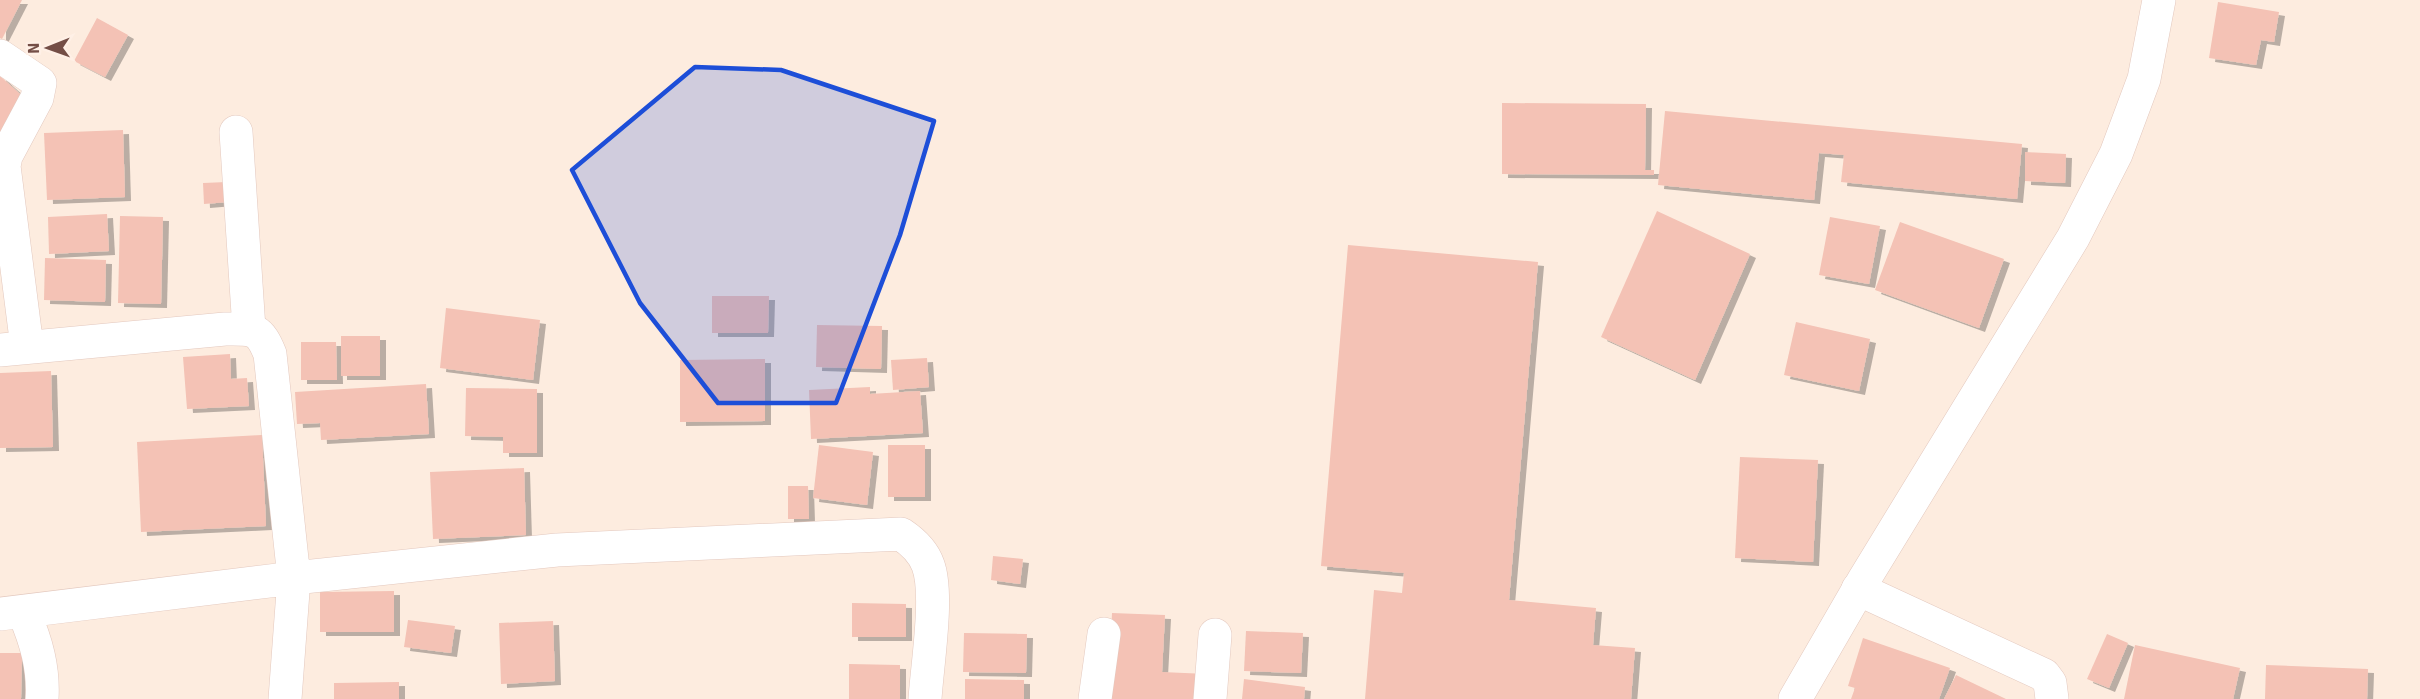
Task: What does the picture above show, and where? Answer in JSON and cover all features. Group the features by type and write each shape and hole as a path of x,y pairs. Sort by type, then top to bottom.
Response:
{"street":[{"path":"1795,699 1858,589 2073,238 2116,154 2144,79 2158,0"},
{"path":"0,56 40,83 37,98 6,156 4,166 13,348 249,329 263,337 270,354 294,578 285,699"},
{"path":"236,132 249,329"},
{"path":"12,613 294,578 557,550 901,534 915,544 928,565 933,593 925,699"},
{"path":"1858,589 2044,675 2050,683 2052,699"},
{"path":"12,613 37,645 43,685 42,699"},
{"path":"1095,699 1104,634"},
{"path":"1210,699 1215,635"}],"highlighted area":[{"path":"695,67 781,70 934,121 900,235 836,403 718,403 640,303 572,170"}],"building":[{"path":"0,0 22,0 2,39 0,38"},
{"path":"2218,2 2279,12 2274,42 2261,40 2256,65 2209,58"},
{"path":"97,18 128,35 105,77 74,61"},
{"path":"0,76 29,102 0,135"},
{"path":"1502,103 1646,104 1645,170 1654,170 1654,175 1502,174"},
{"path":"1665,111 2022,144 2017,199 1841,182 1844,155 1819,153 1814,200 1658,185"},
{"path":"123,130 125,197 47,200 44,133"},
{"path":"2025,152 2066,154 2065,183 2025,181"},
{"path":"227,182 228,202 204,204 203,183"},
{"path":"1657,211 1750,254 1695,380 1601,337"},
{"path":"107,214 109,251 49,254 48,217"},
{"path":"120,216 163,217 161,304 118,303"},
{"path":"1830,217 1880,226 1869,284 1819,275"},
{"path":"1900,222 2004,259 1979,328 1875,290"},
{"path":"1348,245 1538,262 1509,600 1596,608 1593,645 1635,648 1631,699 1365,699 1374,590 1402,593 1404,573 1321,566"},
{"path":"45,258 106,260 105,302 44,300"},
{"path":"712,296 769,296 768,333 712,333"},
{"path":"446,308 540,320 533,380 440,368"},
{"path":"1796,322 1870,339 1859,391 1784,375"},
{"path":"817,325 882,326 881,369 816,367"},
{"path":"341,336 380,336 380,376 341,376"},
{"path":"301,342 336,342 337,380 301,380"},
{"path":"230,354 231,379 247,378 249,406 187,409 183,357"},
{"path":"927,358 929,387 893,390 891,360"},
{"path":"765,359 765,421 680,422 680,360"},
{"path":"51,371 53,447 0,448 0,373"},
{"path":"426,384 429,434 321,440 320,423 297,424 295,392"},
{"path":"870,387 870,394 920,391 923,433 811,439 809,390"},
{"path":"466,388 537,389 537,453 503,453 503,437 465,436"},
{"path":"262,435 266,526 141,532 137,442"},
{"path":"819,445 873,452 867,505 813,498"},
{"path":"888,445 925,445 925,497 888,497"},
{"path":"1740,457 1818,460 1813,562 1735,558"},
{"path":"524,468 526,535 433,539 430,472"},
{"path":"788,486 808,486 809,519 788,519"},
{"path":"993,556 1023,559 1020,584 991,580"},
{"path":"394,591 394,632 320,632 320,592"},
{"path":"852,603 906,604 906,637 852,637"},
{"path":"1112,613 1165,615 1162,672 1207,674 1206,699 1108,699"},
{"path":"408,620 455,626 451,653 404,647"},
{"path":"553,621 555,681 501,684 499,623"},
{"path":"1246,631 1303,633 1301,673 1244,671"},
{"path":"964,633 1027,634 1026,673 963,672"},
{"path":"2107,634 2128,643 2109,688 2087,679"},
{"path":"1863,638 1950,668 1939,699 1851,699 1855,688 1848,686"},
{"path":"2135,645 2240,668 2233,699 2124,699"},
{"path":"0,653 22,653 21,699 0,699"},
{"path":"849,664 900,665 900,699 849,699"},
{"path":"2266,665 2368,669 2367,699 2265,699"},
{"path":"1956,675 2006,699 1944,699"},
{"path":"965,679 1024,680 1024,699 965,699"},
{"path":"1244,679 1305,687 1304,699 1242,699"},
{"path":"399,682 399,699 334,699 334,683"}]}
